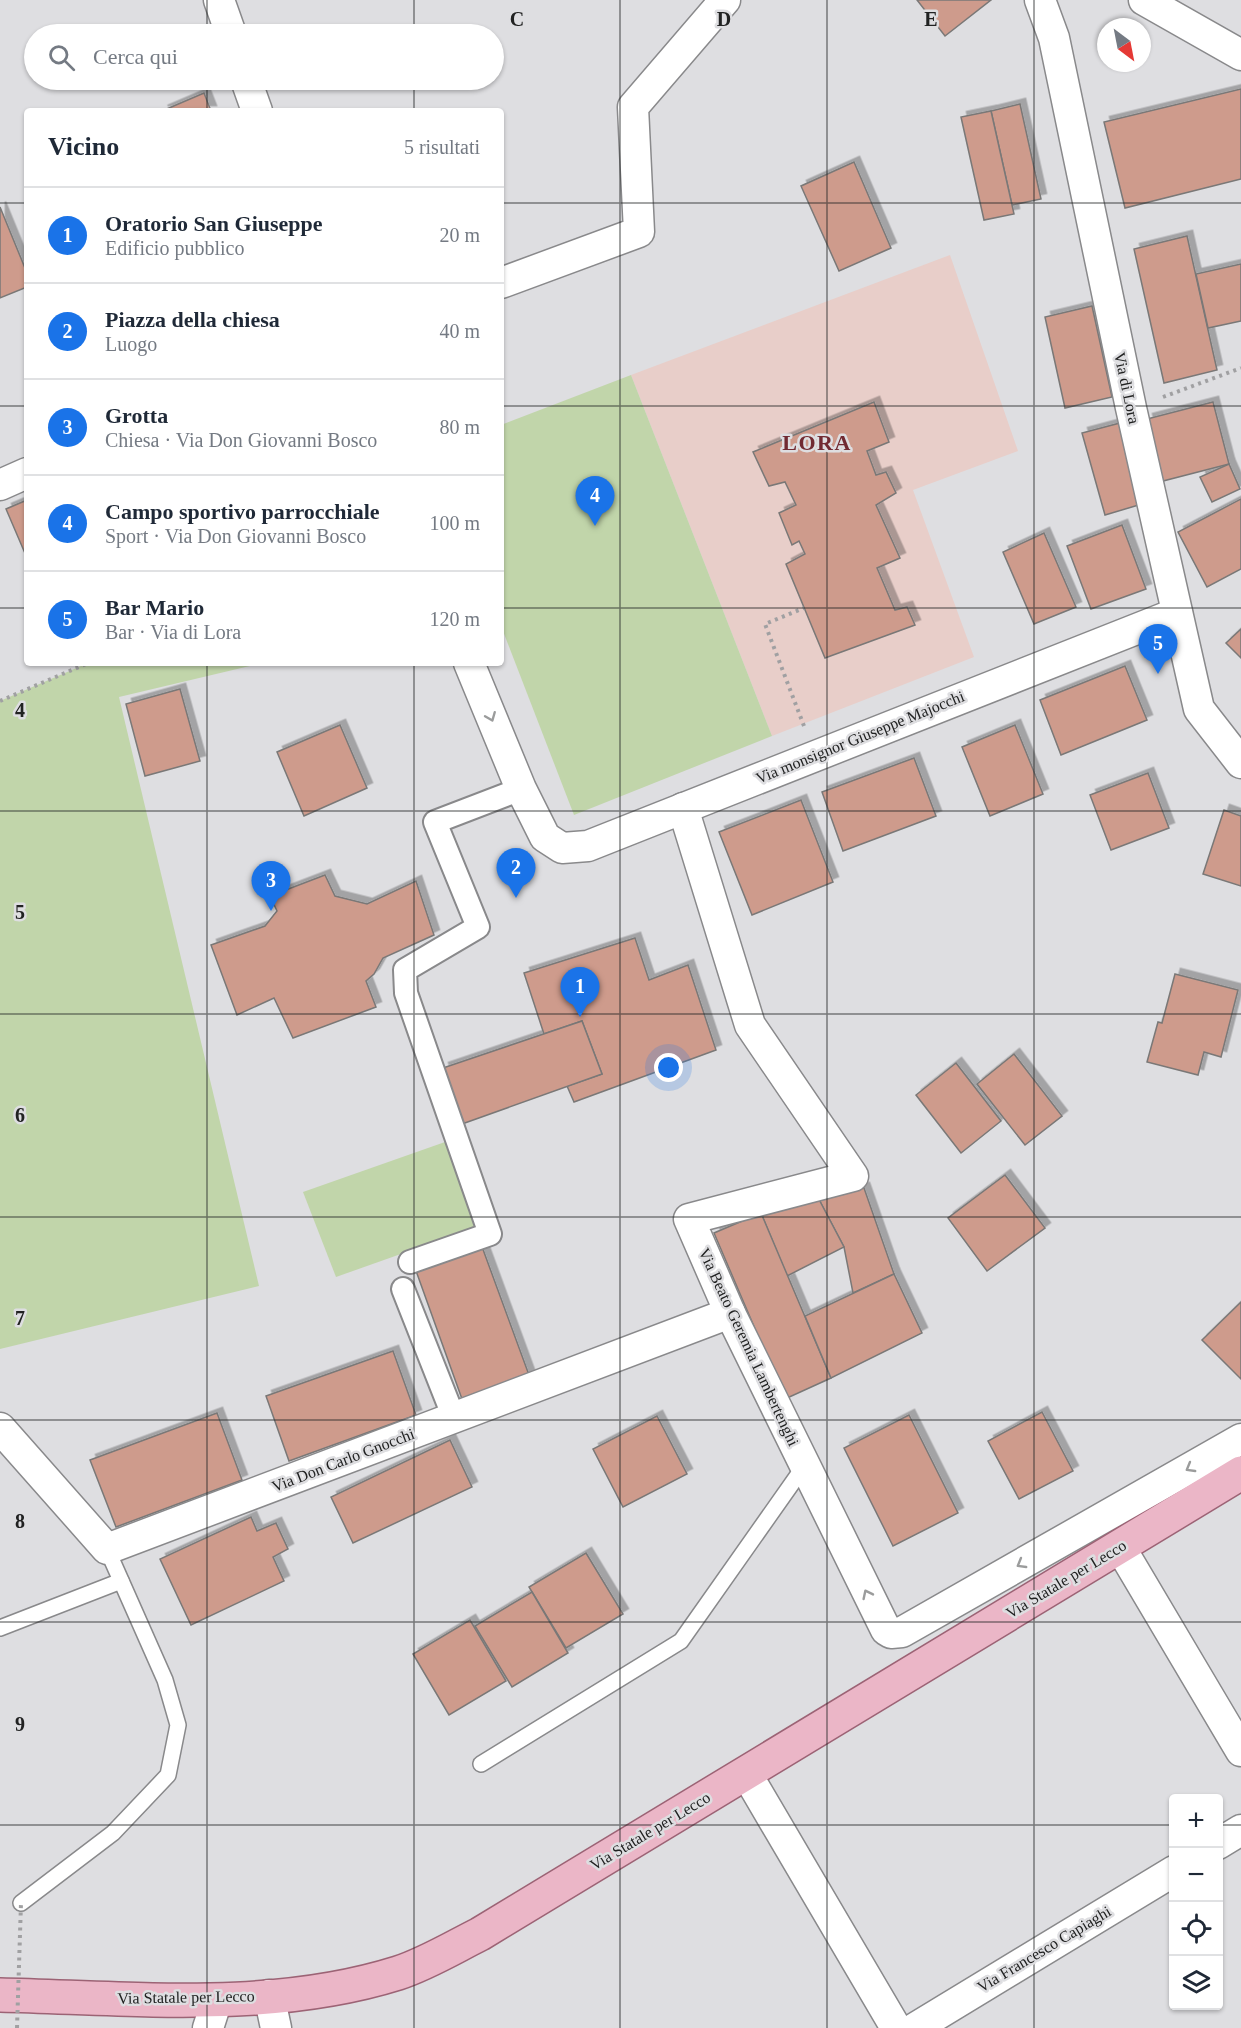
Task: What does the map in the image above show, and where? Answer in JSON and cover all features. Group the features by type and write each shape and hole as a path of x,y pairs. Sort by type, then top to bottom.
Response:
{"main road":[{"name":"Via Statale per Lecco","path":"0,1995 212,2014 269,1995 334,1989 400,1972 480,1934 1241,1473"}],"street":[{"path":"219,0 227,24"},
{"path":"504,282 639,232 633,107 725,0"},
{"name":"Via di Lora","path":"1040,0 1054,38 1131,408 1199,709 1241,763"},
{"path":"1144,0 1241,55"},
{"path":"250,90 256,108"},
{"path":"0,485 24,474"},
{"name":"Via monsignor Giuseppe Majocchi","path":"521,789 545,837 562,849 588,846 1177,613"},
{"path":"410,1262 490,1234 406,993 405,970 478,927 435,822 521,789 470,666"},
{"name":"Via Beato Geremia Lambertenghi","path":"683,808 750,1025 853,1176 689,1219 730,1313 883,1625 891,1633 896,1634 1241,1439"},
{"path":"403,1289 454,1418"},
{"name":"Via Don Carlo Gnocchi","path":"107,1549 730,1313"},
{"path":"0,1428 107,1549"},
{"path":"1119,1547 1241,1751"},
{"path":"746,1773 896,2028"},
{"path":"1223,1841 1241,1830"},
{"name":"Via Francesco Capiaghi","path":"915,2028 1169,1873"},
{"path":"269,1995 276,2028"}],"lane":[{"path":"481,1764 681,1641 805,1465"},
{"path":"21,1903 113,1833 168,1775 178,1725 165,1680 107,1549"},
{"path":"0,1628 121,1581"}],"path":[{"path":"1131,408 1241,368"},
{"path":"804,608 765,624 814,755"},
{"path":"0,700 81,666"},
{"path":"17,2028 21,1903"}],"shaded area":[{"path":"950,255 1018,451 913,490 974,657 772,736 631,375"}],"green space":[{"path":"631,375 772,736 574,815 504,634 504,424"},
{"path":"81,666 250,666 119,697 259,1286 0,1349 0,701"},
{"path":"445,1142 477,1227 336,1277 303,1192"}],"building":[{"path":"917,0 991,0 945,36"},
{"path":"1241,89 1241,179 1125,208 1104,122"},
{"path":"204,93 210,108 169,108"},
{"path":"1020,104 1041,199 1012,205 991,111"},
{"path":"991,111 1014,214 984,220 961,117"},
{"path":"854,162 891,248 839,271 801,186"},
{"path":"0,207 24,266 24,288 0,298"},
{"path":"1187,236 1217,370 1164,383 1134,249"},
{"path":"1241,264 1241,321 1208,328 1196,274"},
{"path":"1092,306 1112,397 1065,408 1045,317"},
{"path":"874,402 889,442 867,451 876,475 886,472 896,493 876,505 900,558 877,568 895,610 907,607 915,625 825,658 786,564 805,554 799,541 792,545 779,513 796,505 785,482 769,486 753,452"},
{"path":"1213,402 1229,464 1163,481 1147,419"},
{"path":"1120,423 1142,504 1105,515 1082,433"},
{"path":"1229,464 1240,489 1212,502 1200,477"},
{"path":"1241,499 1241,569 1207,587 1178,532"},
{"path":"24,501 24,551 6,509"},
{"path":"1122,525 1146,589 1091,609 1067,546"},
{"path":"1044,533 1076,607 1034,624 1003,552"},
{"path":"1241,629 1241,658 1226,643"},
{"path":"1125,666 1147,720 1061,755 1040,700"},
{"path":"180,689 200,761 145,776 126,704"},
{"path":"340,725 367,788 304,816 277,752"},
{"path":"1015,725 1043,794 990,816 962,747"},
{"path":"914,758 936,816 843,851 822,792"},
{"path":"1148,773 1169,828 1111,850 1090,795"},
{"path":"801,800 833,882 752,915 719,832"},
{"path":"1224,810 1241,816 1241,886 1203,874"},
{"path":"325,875 335,896 367,904 416,881 434,935 383,958 374,974 366,981 376,1007 293,1038 274,998 237,1015 211,945 265,926 277,911 270,896"},
{"path":"635,938 649,980 688,965 716,1050 574,1102 567,1086 602,1074 582,1021 544,1034 524,973"},
{"path":"1175,974 1238,990 1221,1057 1204,1052 1198,1075 1147,1062 1158,1022 1162,1023"},
{"path":"582,1021 602,1074 462,1124 443,1068"},
{"path":"1014,1054 1062,1116 1025,1145 977,1084"},
{"path":"956,1063 1001,1121 961,1153 916,1095"},
{"path":"1005,1175 1045,1228 987,1271 948,1218"},
{"path":"864,1188 894,1274 853,1293 844,1247 814,1190"},
{"path":"814,1190 844,1247 787,1276 761,1213"},
{"path":"761,1213 831,1378 785,1399 714,1233"},
{"path":"481,1244 529,1375 462,1399 415,1268"},
{"path":"894,1274 922,1333 831,1378 805,1316"},
{"path":"1241,1302 1241,1379 1202,1340"},
{"path":"393,1351 416,1415 289,1461 266,1396"},
{"path":"1042,1412 1073,1471 1019,1499 988,1441"},
{"path":"217,1413 242,1480 116,1527 90,1460"},
{"path":"909,1415 958,1513 893,1546 844,1448"},
{"path":"657,1416 687,1474 623,1507 593,1449"},
{"path":"450,1440 472,1487 353,1543 331,1497"},
{"path":"251,1517 257,1531 276,1523 288,1549 273,1557 284,1581 191,1625 160,1559"},
{"path":"586,1553 623,1614 566,1648 529,1587"},
{"path":"532,1592 568,1653 512,1687 475,1626"},
{"path":"470,1620 506,1681 449,1715 413,1654"}],"place":[{"name":"Campo sportivo parrocchiale","path":"595,526"},
{"name":"Bar Mario","path":"1158,674"},
{"name":"Piazza della chiesa","path":"516,898"},
{"name":"Grotta","path":"271,911"},
{"name":"Oratorio San Giuseppe","path":"580,1017"}],"district":[{"name":"LORA","path":"817,442"}]}
